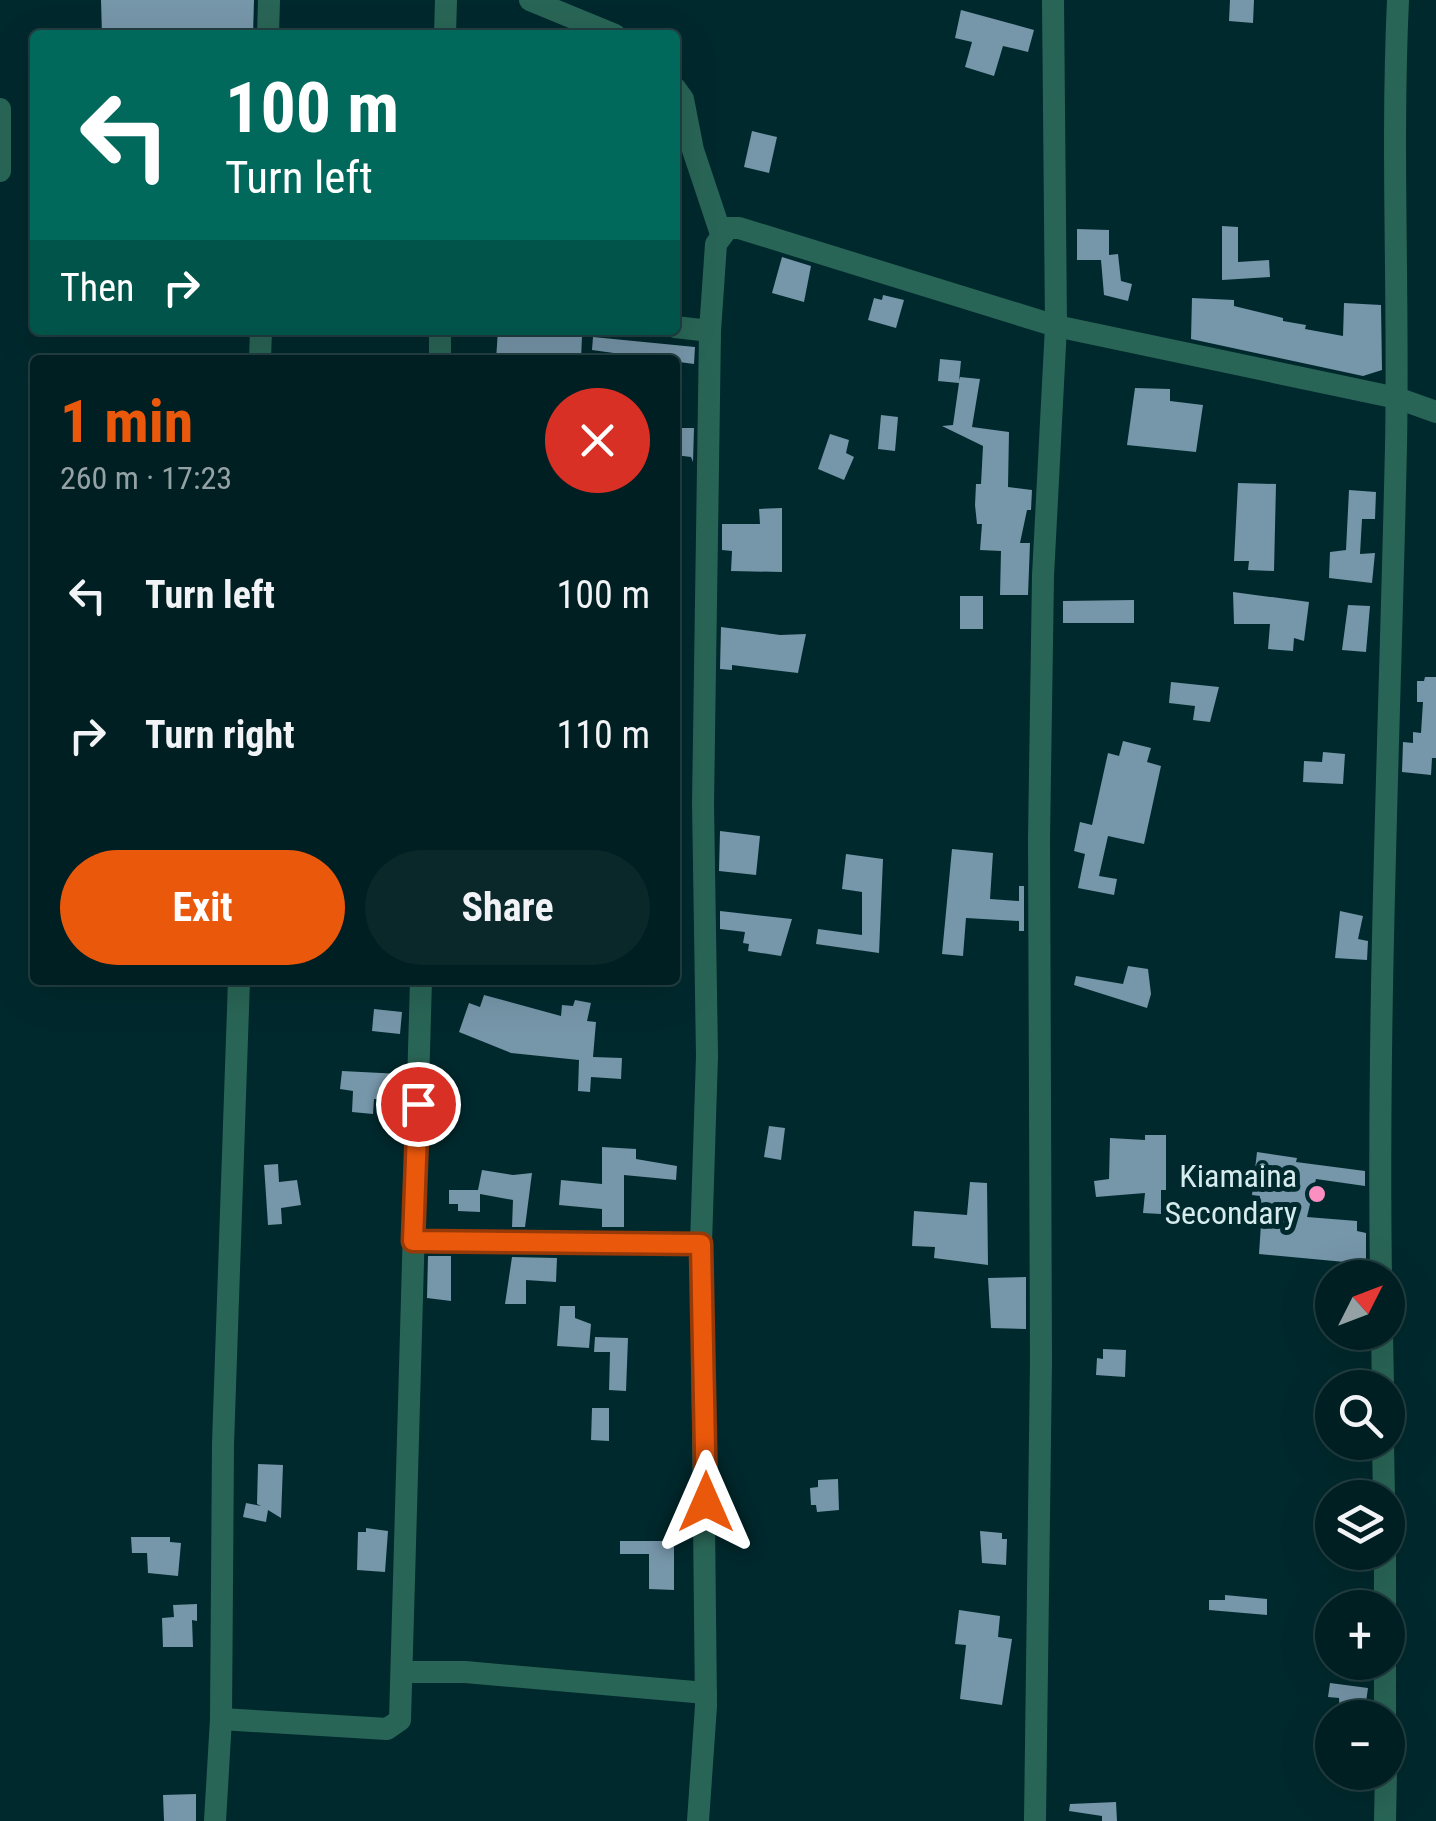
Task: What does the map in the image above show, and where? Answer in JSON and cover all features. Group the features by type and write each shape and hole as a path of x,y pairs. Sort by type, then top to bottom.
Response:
{"street":[{"path":"268,30 269,0"},
{"path":"445,30 446,0"},
{"path":"530,0 604,30"},
{"path":"1036,1821 1041,707 1043,576 1056,326 1053,0"},
{"path":"1381,1260 1383,894 1397,398 1394,215 1398,0"},
{"path":"680,95 702,182 721,234"},
{"path":"0,109 0,171"},
{"path":"698,1821 706,1694 701,1244 706,1056 703,804 710,331 716,244 721,234 728,228 739,228 1056,326 1397,398 1436,412"},
{"path":"680,328 710,331"},
{"path":"215,1821 222,1719 223,1444 239,985"},
{"path":"222,1719 395,1727 400,1720 421,985"},
{"path":"413,1241 701,1244"},
{"path":"404,1672 465,1672 706,1694"},
{"path":"1386,1790 1386,1821"}],"building":[{"path":"101,0 254,0 253,30 102,30"},
{"path":"1230,0 1254,0 1253,23 1229,21"},
{"path":"961,10 1034,30 1028,52 1003,46 994,76 965,67 972,42 955,38"},
{"path":"752,131 777,137 769,173 744,167"},
{"path":"1222,226 1238,227 1238,262 1269,260 1270,277 1222,280"},
{"path":"1077,229 1109,230 1109,255 1118,254 1121,281 1132,284 1128,301 1104,295 1101,260 1077,260"},
{"path":"782,257 811,266 804,302 772,293"},
{"path":"883,295 904,300 896,328 868,320 874,298 882,300"},
{"path":"1192,298 1234,300 1234,306 1306,325 1305,329 1343,336 1344,303 1381,305 1382,370 1363,376 1191,339"},
{"path":"498,335 582,336 581,355 496,355"},
{"path":"593,337 695,347 694,364 680,362 680,355 592,350"},
{"path":"940,359 961,361 959,381 960,377 980,379 972,427 1009,432 1008,487 1032,490 1031,510 1027,510 1020,543 1030,543 1028,595 1000,595 1001,551 980,550 982,524 977,524 975,505 976,484 981,484 983,446 942,426 953,425 959,383 938,381"},
{"path":"1135,388 1170,389 1170,401 1203,405 1196,452 1127,445"},
{"path":"881,415 898,417 895,451 878,449"},
{"path":"680,428 694,428 693,462 691,457 680,456"},
{"path":"830,434 849,440 846,453 854,457 844,480 818,469"},
{"path":"1238,483 1276,484 1274,571 1248,570 1249,561 1234,561"},
{"path":"1349,490 1376,492 1375,519 1362,519 1360,554 1375,553 1372,583 1329,578 1330,552 1346,550"},
{"path":"782,508 782,572 731,571 732,551 722,550 722,524 760,524 759,509"},
{"path":"1233,592 1309,602 1304,641 1294,638 1293,651 1268,649 1270,624 1234,624"},
{"path":"960,596 983,596 983,629 960,629"},
{"path":"1134,600 1134,623 1063,623 1063,601"},
{"path":"1348,605 1370,606 1366,652 1342,650"},
{"path":"721,627 780,635 806,634 798,673 732,665 732,670 720,669"},
{"path":"1425,677 1436,677 1436,758 1432,758 1431,775 1402,772 1403,742 1413,743 1413,732 1421,733 1423,702 1417,702 1417,681 1424,681"},
{"path":"1171,682 1219,687 1210,722 1193,720 1195,706 1169,703"},
{"path":"1123,741 1151,748 1147,762 1161,766 1144,844 1108,836 1099,876 1117,879 1114,895 1078,888 1085,854 1074,851 1080,822 1092,825 1108,753 1119,756"},
{"path":"1323,752 1345,754 1343,784 1303,782 1304,761 1322,762"},
{"path":"720,831 760,836 756,875 719,871"},
{"path":"952,849 993,853 990,899 1019,901 1019,886 1024,886 1024,931 1019,931 1019,921 966,918 963,956 942,954"},
{"path":"846,854 883,859 879,953 816,944 818,929 862,935 862,892 842,889"},
{"path":"720,911 792,919 781,956 748,951 749,944 743,943 745,932 720,929"},
{"path":"1340,911 1363,916 1358,939 1368,941 1367,960 1335,958"},
{"path":"1128,966 1148,969 1151,994 1147,1008 1074,985 1076,976 1123,984"},
{"path":"484,995 561,1016 562,1005 573,1006 575,1000 591,1003 587,1021 596,1022 593,1057 622,1058 621,1079 591,1077 590,1092 578,1091 579,1060 511,1053 459,1032 469,1003 480,1007"},
{"path":"374,1009 402,1012 400,1034 372,1031"},
{"path":"342,1071 401,1074 401,1100 374,1099 373,1114 352,1112 353,1091 340,1089"},
{"path":"769,1126 785,1128 781,1160 764,1157"},
{"path":"1145,1135 1166,1135 1166,1190 1161,1190 1161,1214 1143,1213 1145,1193 1096,1197 1094,1181 1109,1179 1110,1138 1145,1140"},
{"path":"602,1147 636,1149 636,1159 677,1166 676,1180 624,1175 624,1227 602,1227 602,1209 559,1205 561,1180 602,1184"},
{"path":"1257,1152 1297,1158 1296,1162 1365,1171 1365,1186 1316,1179 1307,1217 1357,1221 1357,1231 1366,1233 1366,1260 1259,1254 1261,1224 1256,1223 1260,1196 1252,1195"},
{"path":"278,1164 279,1182 297,1180 301,1205 281,1208 282,1224 268,1225 264,1165"},
{"path":"482,1170 513,1175 532,1173 525,1227 512,1227 513,1200 480,1194 480,1212 458,1211 458,1204 449,1204 449,1190 478,1190"},
{"path":"970,1182 987,1183 988,1265 934,1258 935,1247 912,1246 914,1211 967,1215"},
{"path":"428,1256 451,1256 451,1301 427,1298"},
{"path":"512,1257 557,1258 556,1282 526,1280 526,1304 505,1304"},
{"path":"1026,1277 1026,1329 991,1328 988,1278"},
{"path":"560,1306 575,1306 575,1318 591,1324 589,1348 557,1346"},
{"path":"595,1337 628,1338 626,1391 609,1390 610,1352 594,1352"},
{"path":"1103,1349 1126,1350 1125,1377 1096,1375 1097,1358 1103,1359"},
{"path":"592,1408 609,1408 609,1441 591,1440"},
{"path":"258,1464 283,1465 281,1518 268,1510 266,1522 243,1517 246,1503 261,1506 257,1504"},
{"path":"838,1479 839,1510 817,1512 816,1505 811,1505 810,1488 818,1487 818,1480"},
{"path":"366,1528 388,1531 385,1572 357,1570 358,1532 366,1532"},
{"path":"980,1531 1002,1533 1002,1539 1007,1539 1006,1565 982,1563"},
{"path":"131,1537 170,1537 170,1542 181,1543 178,1576 148,1573 147,1553 132,1553"},
{"path":"620,1541 674,1541 674,1590 649,1589 649,1554 620,1554"},
{"path":"1225,1595 1267,1599 1267,1615 1209,1610 1209,1600 1225,1600"},
{"path":"197,1604 197,1621 192,1620 193,1647 163,1647 162,1618 174,1617 173,1605"},
{"path":"959,1610 1000,1616 998,1637 1012,1639 1002,1705 960,1699 966,1645 955,1644"},
{"path":"1330,1683 1368,1688 1366,1700 1328,1697"},
{"path":"196,1794 196,1821 164,1821 163,1795"},
{"path":"1116,1802 1117,1821 1102,1821 1102,1816 1069,1811 1070,1804"}],"place":[{"name":"Kiamaina Secondary","path":"1317,1194"}],"route":[{"path":"418,1104 413,1241 701,1244 706,1502"}]}
